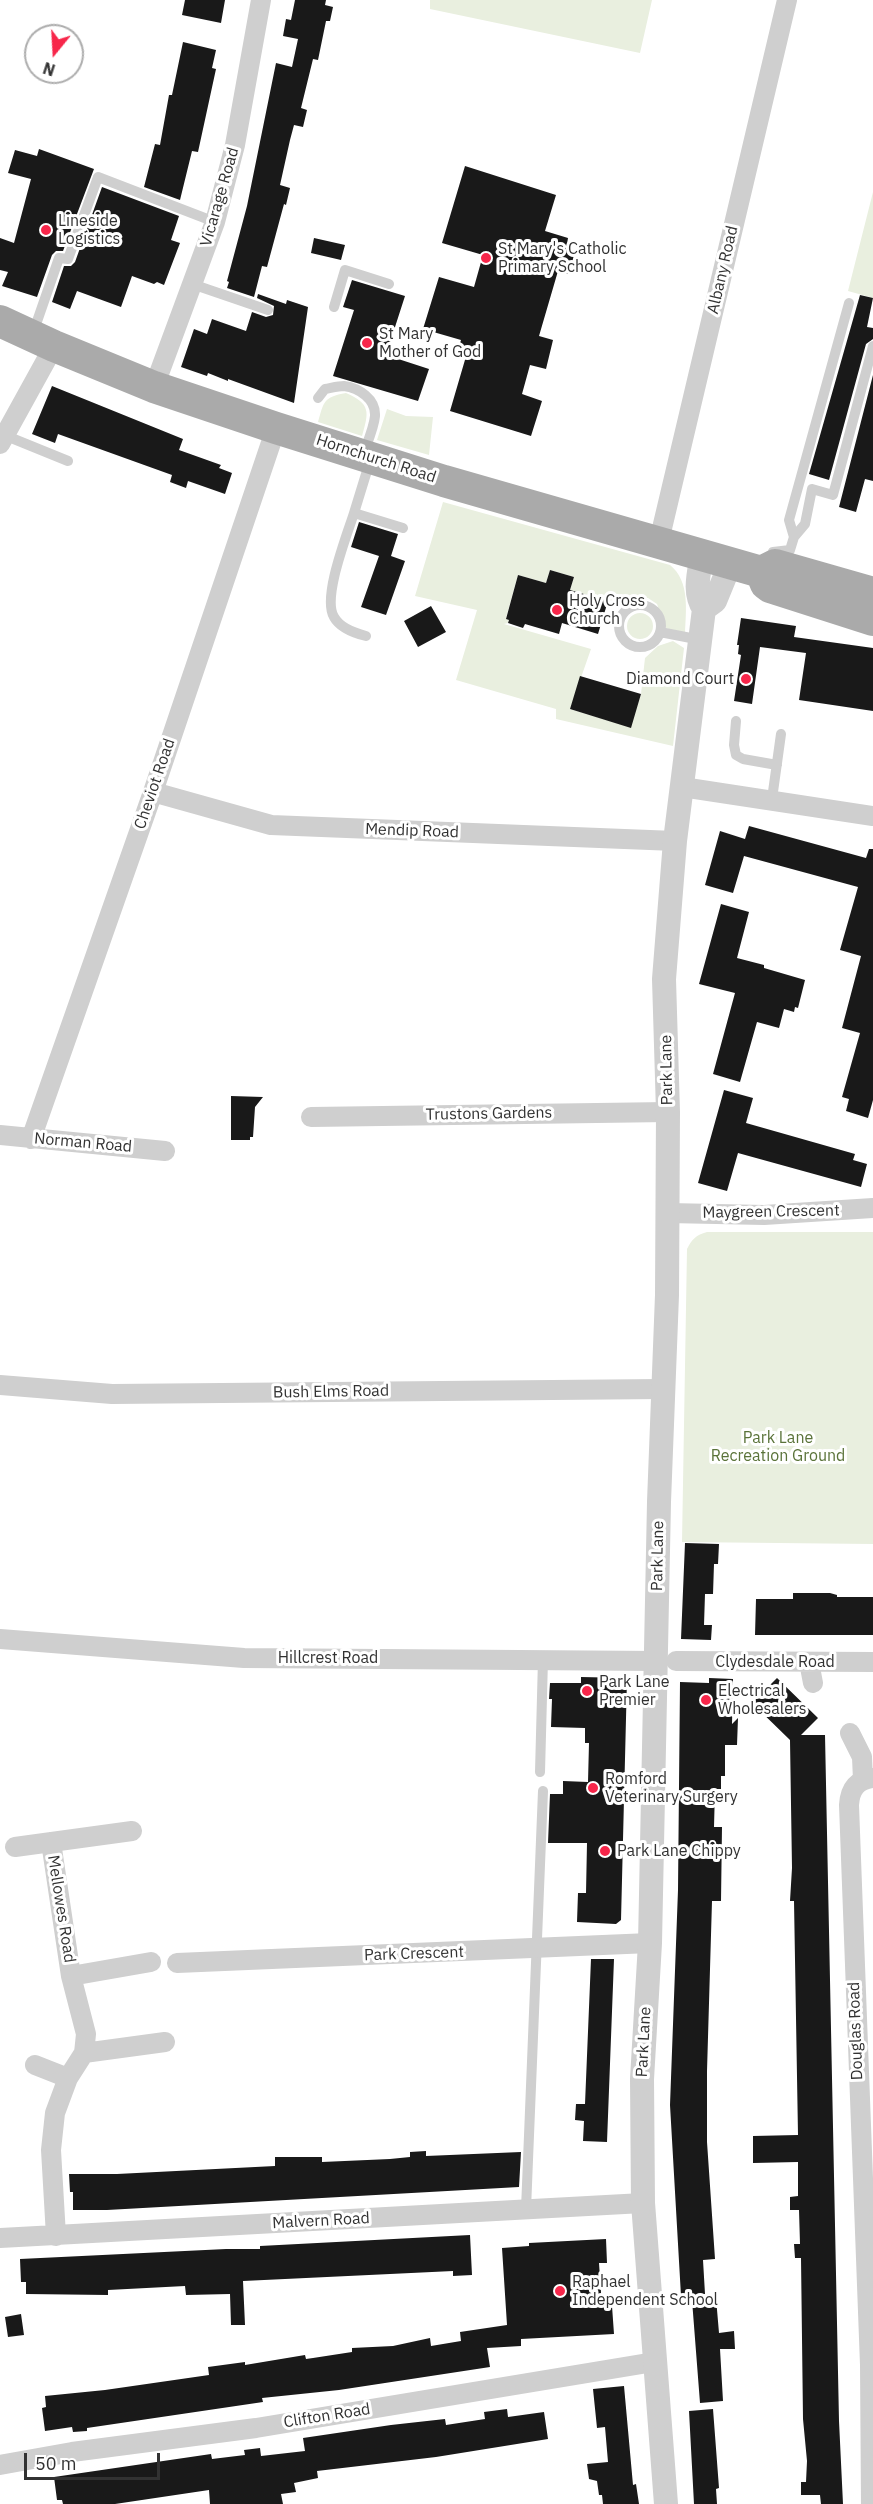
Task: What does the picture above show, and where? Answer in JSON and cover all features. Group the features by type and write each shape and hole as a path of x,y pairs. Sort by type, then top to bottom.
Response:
{"main road":[{"name":"Hornchurch Road","path":"0,321 154,387 444,481 716,558 766,569 775,565 873,593"},
{"name":"Hornchurch Road","path":"766,569 770,587 873,620"}],"street":[{"name":"Vicarage Road","path":"154,387 215,222 235,146 261,0"},
{"name":"Albany Road","path":"659,541 788,0"},
{"path":"2,440 43,341"},
{"name":"Cheviot Road","path":"32,1139 153,792 276,428"},
{"name":"Park Lane","path":"666,2504 643,2202 642,2079 666,1661 662,1389 668,1213 668,1112 664,980 675,841 704,609 715,601 716,558"},
{"path":"682,787 873,816"},
{"name":"Mendip Road","path":"153,792 271,825 675,841"},
{"name":"Trustons Gardens","path":"311,1116 668,1112"},
{"name":"Norman Road","path":"0,1135 165,1151"},
{"name":"Maygreen Crescent","path":"668,1213 764,1215 872,1209"},
{"name":"Bush Elms Road","path":"0,1385 112,1394 662,1389"},
{"name":"Hillcrest Road","path":"0,1639 244,1658 666,1661"},
{"name":"Clydesdale Road","path":"666,1661 873,1662"},
{"path":"810,1662 813,1683"},
{"path":"850,1733 862,1757 868,1779"},
{"name":"Douglas Road","path":"868,1779 853,1788 849,1796 849,1805 868,2317 871,2504"},
{"name":"Mellowes Road","path":"15,1847 132,1831"},
{"name":"Mellowes Road","path":"51,1842 71,1976 86,2034 84,2053"},
{"name":"Park Crescent","path":"177,1963 650,1943"},
{"name":"Mellowes Road","path":"71,1976 151,1962"},
{"path":"56,2236 51,2150 55,2113 68,2078 84,2053 165,2042"},
{"path":"35,2065 68,2078"},
{"name":"Malvern Road","path":"0,2238 643,2202"},
{"name":"Clifton Road","path":"0,2465 72,2452 256,2428 654,2362"}],"lane":[{"path":"43,341 59,258 69,259 98,177 215,222"},
{"path":"334,307 345,270 389,284"},
{"path":"192,284 268,310"},
{"path":"794,537 789,520 849,303"},
{"path":"766,569 773,552 790,550 794,537 805,524 812,489 833,495 872,351"},
{"path":"318,398 325,389 342,386 356,390 369,399 374,406 375,417 367,457 332,593 333,616 344,627 366,636"},
{"path":"2,440 68,461"},
{"path":"354,513 403,528"},
{"path":"660,632 701,640"},
{"path":"736,721 734,745 736,755 743,759 777,765"},
{"path":"772,799 781,734"},
{"path":"540,1772 543,1659"},
{"path":"526,2209 543,1791"}],"green space":[{"path":"430,0 652,0 640,53 430,9"},
{"path":"873,192 873,298 848,291"},
{"path":"346,393 360,401 366,410 362,436 318,422 326,401 333,396"},
{"path":"387,409 406,416 433,417 429,455 377,440"},
{"path":"443,502 670,565 681,579 684,588 685,634 666,628 657,604 648,598 636,597 608,601 570,590 574,577 550,570 546,583 518,575 506,618 509,620 504,624 591,649 570,709 630,727 641,694 645,658 658,646 673,641 684,648 673,746 556,719 556,709 456,680 477,610 415,596"},
{"path":"640,613 649,617 653,626 649,635 640,639 631,635 627,626 631,617"},
{"name":"Park Lane Recreation Ground","path":"707,1232 873,1232 873,1544 682,1542 687,1249 695,1238"}],"building":[{"path":"185,0 225,0 221,23 182,15"},
{"path":"295,0 326,0 325,5 333,7 330,21 326,21 318,60 313,59 301,108 307,110 303,127 294,125 290,140 280,185 290,188 286,205 284,204 267,267 262,266 254,297 227,288 229,282 227,281 247,206 276,63 292,67 298,39 283,36 286,19 291,20"},
{"path":"183,42 216,50 212,68 216,69 198,152 192,151 180,200 144,187 155,144 160,145 169,95 172,95"},
{"name":"Lineside Logistics","path":"39,149 94,169 63,251 56,251 52,255 37,297 2,286 8,272 0,270 0,238 14,243 31,179 8,173 15,150 37,156"},
{"path":"465,166 556,195 545,231 568,238 567,244 571,245 569,251 575,253 568,274 558,271 539,336 553,340 546,369 530,365 522,394 542,401 531,436 450,411 467,353 458,350 461,340 423,329 439,277 474,287 483,255 442,243"},
{"path":"102,187 179,216 171,240 180,243 164,285 132,276 121,307 77,291 70,309 52,302 64,266 71,266 75,262"},
{"path":"314,238 345,245 341,260 311,253"},
{"name":"St Mary Mother of God","path":"352,280 405,296 386,355 429,369 418,401 333,376 354,310 343,307"},
{"path":"258,294 286,304 287,300 308,307 294,403 228,379 228,381 208,373 207,376 181,367 194,329 207,334 212,319 246,331 252,312 266,317 273,315 274,306 257,298"},
{"path":"860,295 873,298 867,327 873,328 873,339 866,344 829,480 809,474"},
{"path":"873,375 873,481 865,479 856,512 839,507"},
{"path":"52,386 183,439 179,450 221,465 219,468 232,473 225,494 188,481 186,488 170,482 172,475 58,434 55,443 32,434"},
{"path":"359,522 398,534 391,556 405,561 386,615 361,607 379,556 351,547"},
{"name":"Holy Cross Church","path":"550,570 574,577 570,590 608,601 598,634 562,623 559,634 525,624 523,628 508,623 509,620 506,619 518,575 546,583"},
{"path":"431,606 446,632 418,647 404,621"},
{"path":"741,618 796,626 794,637 873,648 873,711 799,700 806,653 760,647 752,704 734,701 741,655 738,654 739,645 737,645"},
{"path":"580,676 641,694 631,728 570,709"},
{"path":"749,826 866,858 869,849 873,849 873,1100 868,1118 846,1111 849,1099 842,1097 860,1033 842,1028 861,956 840,950 858,887 744,856 733,893 705,885 720,831 745,839"},
{"path":"721,904 749,912 737,958 805,980 798,1008 795,1007 794,1012 784,1009 779,1028 757,1022 740,1082 713,1074 735,993 699,984"},
{"path":"724,1090 753,1098 746,1123 855,1154 853,1160 867,1164 861,1187 738,1153 727,1191 698,1183"},
{"path":"231,1096 263,1097 255,1107 253,1137 250,1137 250,1140 231,1140"},
{"path":"685,1543 719,1544 718,1564 714,1564 713,1594 705,1594 704,1625 712,1625 711,1640 681,1639"},
{"path":"793,1593 830,1593 837,1597 873,1597 873,1635 755,1635 756,1599 793,1599"},
{"path":"581,1677 627,1678 621,1920 616,1924 577,1922 578,1893 586,1893 587,1843 548,1843 550,1794 563,1794 563,1781 588,1782 589,1743 585,1743 585,1728 551,1727 550,1683 581,1683"},
{"path":"709,1678 733,1679 732,1724 738,1718 737,1745 725,1745 725,1776 721,1776 721,1789 715,1789 714,1827 722,1827 721,1901 712,1901 707,2142 715,2259 703,2260 705,2294 681,2296 670,2105 678,1890 680,1682 709,1683"},
{"path":"777,1678 818,1718 801,1735 825,1735 839,2421 843,2504 821,2504 820,2495 801,2495 801,2482 806,2482 807,2461 803,2419 801,2258 795,2258 794,2244 800,2244 799,2210 790,2210 790,2197 798,2196 798,2162 753,2163 753,2136 798,2135 794,1901 790,1901 792,1868 790,1740 752,1703"},
{"path":"591,1959 614,1959 607,2142 583,2141 584,2121 575,2120 576,2104 585,2104"},
{"path":"426,2151 426,2156 521,2152 519,2187 107,2210 73,2210 73,2192 70,2192 69,2174 117,2174 275,2166 275,2157 322,2157 322,2162 390,2159 410,2157 410,2152"},
{"path":"470,2235 472,2275 453,2276 453,2271 243,2281 245,2325 231,2325 230,2294 186,2295 185,2286 108,2290 108,2295 26,2294 26,2282 21,2282 20,2259 260,2249 260,2246"},
{"path":"606,2239 607,2263 599,2263 602,2307 612,2306 614,2334 521,2339 521,2346 487,2348 490,2367 339,2390 262,2398 263,2402 87,2428 87,2431 73,2432 72,2427 45,2431 42,2408 46,2407 45,2396 209,2375 208,2367 245,2362 245,2365 305,2355 306,2359 352,2352 352,2348 393,2346 430,2338 431,2346 461,2341 460,2332 507,2325 502,2248 529,2246 529,2243"},
{"path":"716,2298 719,2333 734,2331 735,2349 720,2349 723,2401 700,2403 692,2300"},
{"path":"21,2314 24,2335 8,2337 5,2317"},
{"path":"624,2386 633,2485 636,2484 639,2504 603,2504 597,2481 589,2479 587,2464 608,2462 605,2427 597,2428 593,2389"},
{"path":"507,2409 508,2417 544,2412 548,2439 436,2457 317,2471 318,2478 294,2483 296,2492 281,2494 283,2504 210,2504 209,2490 115,2504 63,2504 62,2500 57,2500 54,2477 211,2454 212,2459 245,2455 244,2450 260,2448 261,2456 305,2451 303,2438 445,2419 446,2425 485,2419 484,2412"},
{"path":"713,2409 719,2488 716,2489 717,2504 694,2504 689,2411"}],"place":[{"name":"Lineside Logistics","path":"46,230"},
{"name":"St Mary's Catholic Primary School","path":"486,258"},
{"name":"St Mary Mother of God","path":"367,343"},
{"name":"Holy Cross Church","path":"557,610"},
{"name":"Diamond Court","path":"746,679"},
{"name":"Park Lane Premier","path":"587,1691"},
{"name":"Electrical Wholesalers","path":"706,1700"},
{"name":"Romford Veterinary Surgery","path":"593,1788"},
{"name":"Park Lane Chippy","path":"605,1851"},
{"name":"Raphael Independent School","path":"560,2291"}]}
